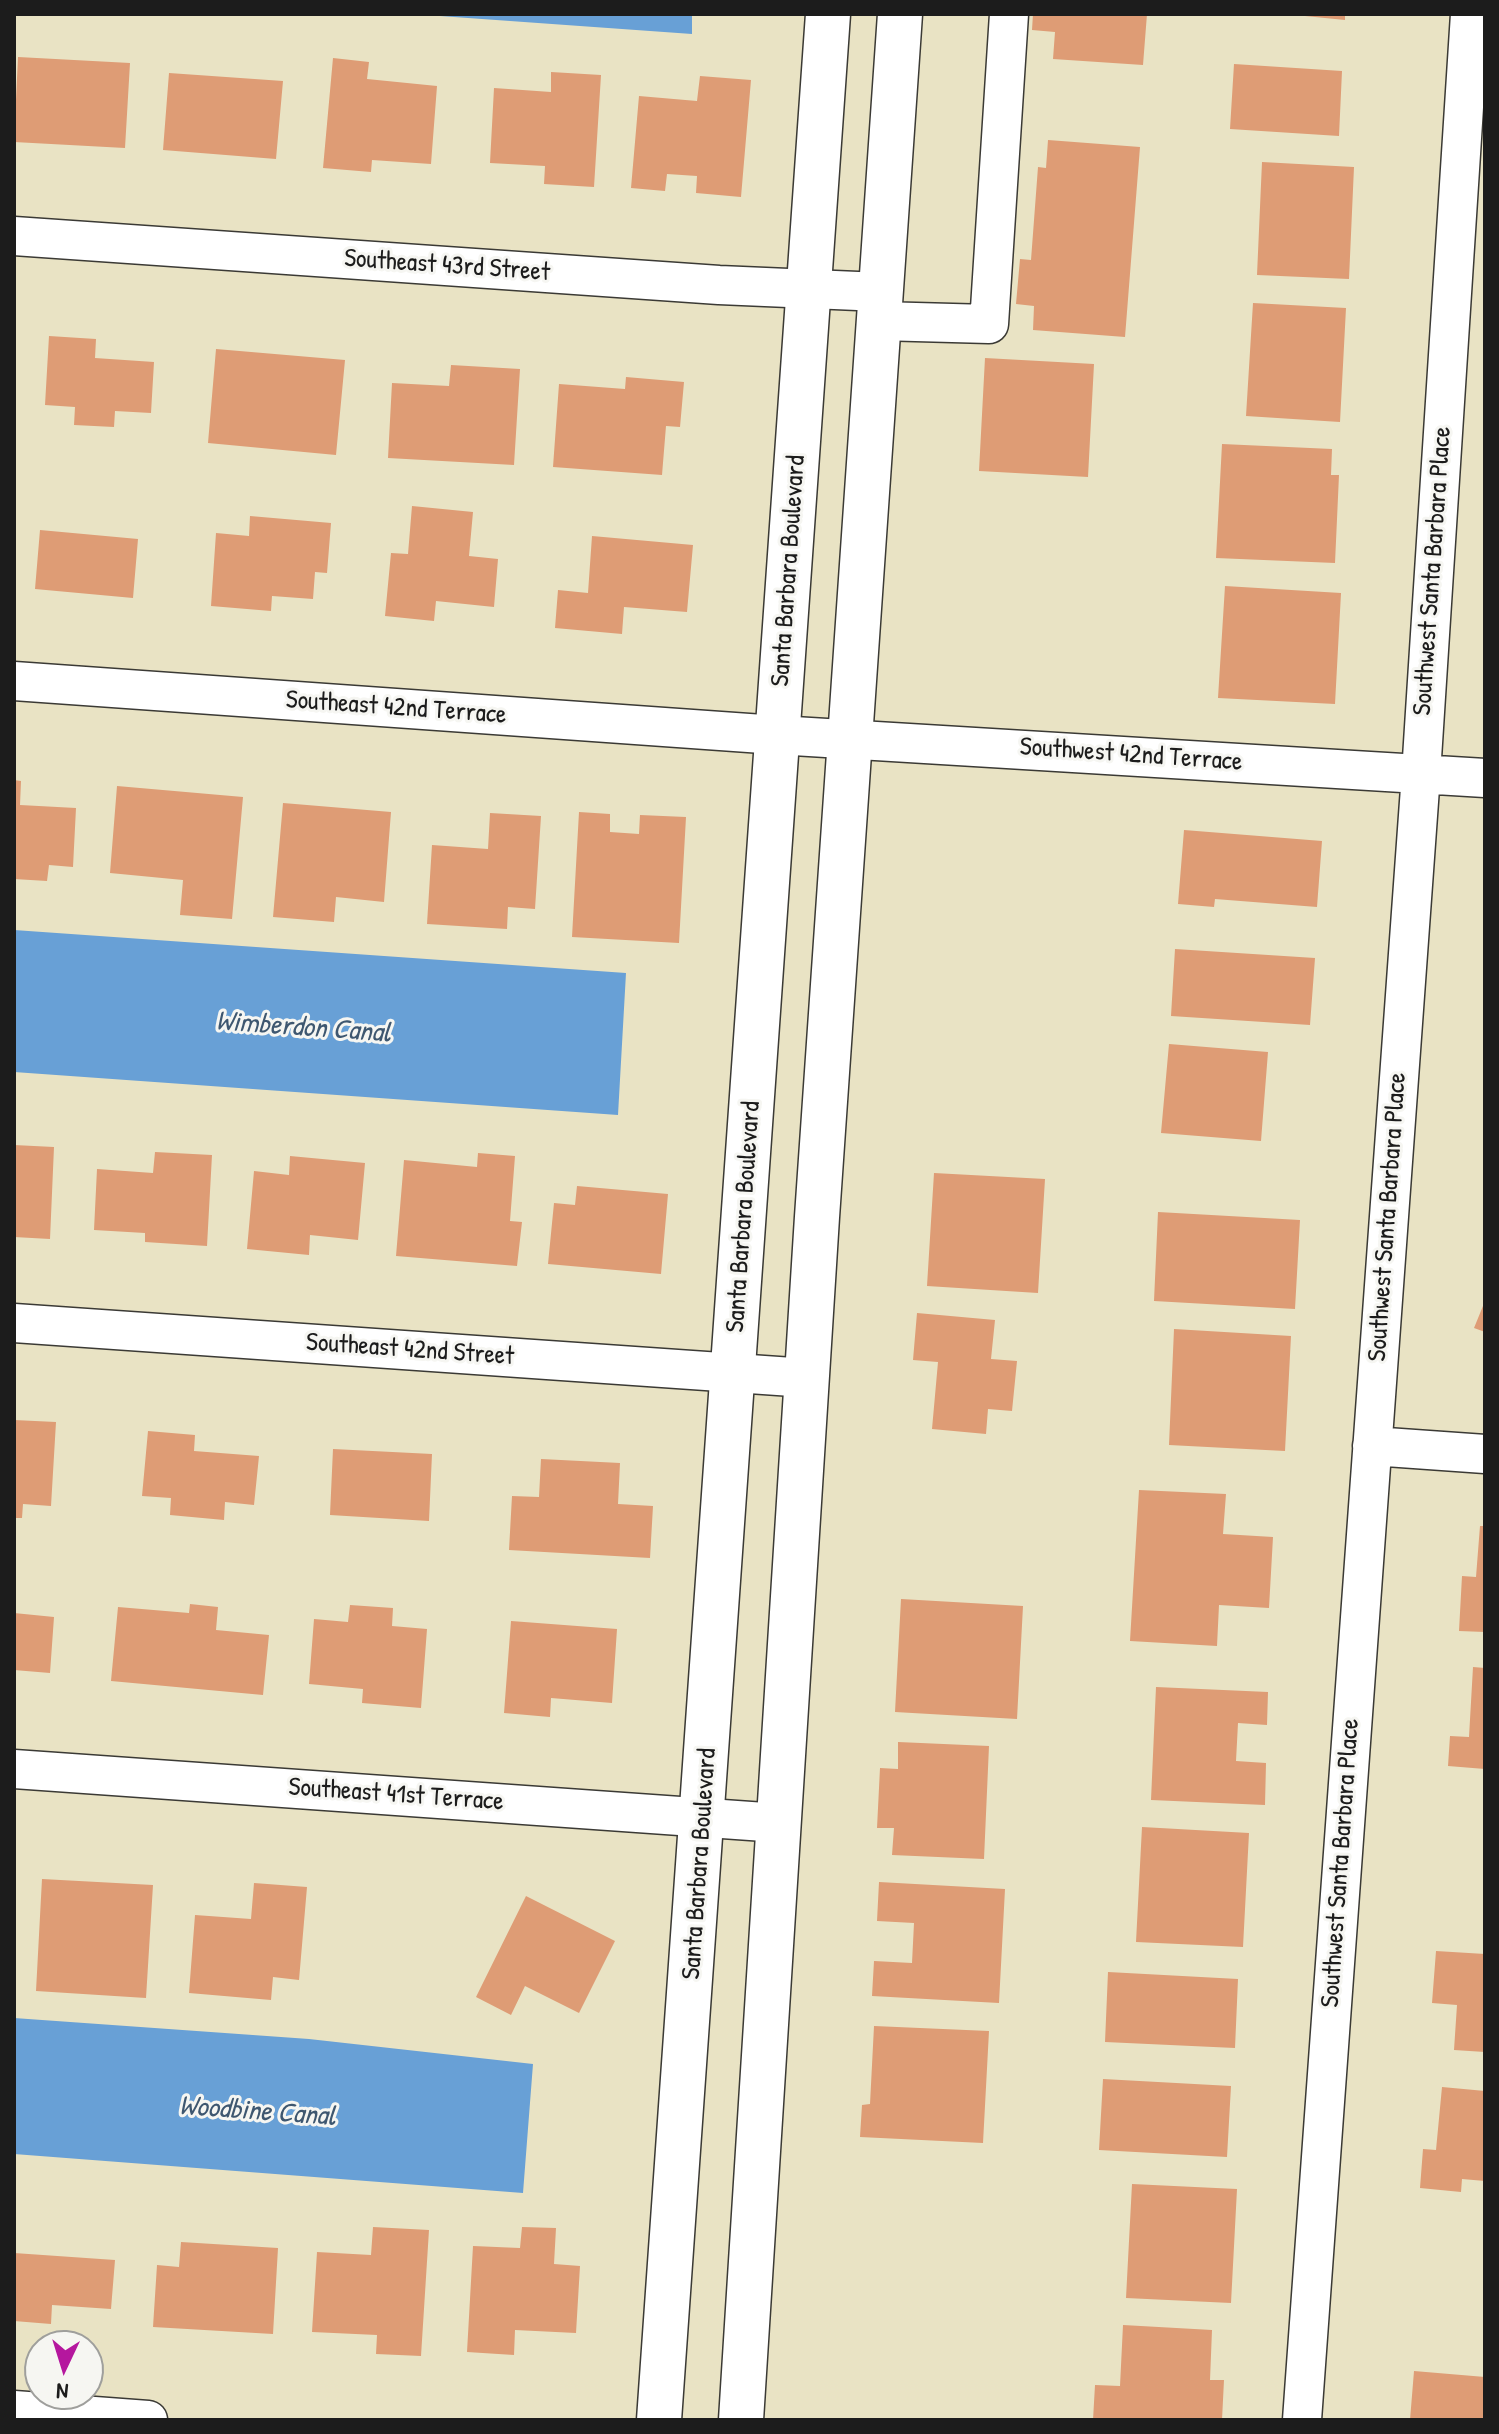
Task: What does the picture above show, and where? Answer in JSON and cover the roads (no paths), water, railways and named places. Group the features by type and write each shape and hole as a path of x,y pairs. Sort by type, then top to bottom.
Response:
{"main road":[{"name":"Santa Barbara Boulevard","path":"659,2420 828,14"},
{"path":"741,2420 807,1378 900,14"}],"street":[{"name":"Southeast 43rd Street","path":"14,236 809,289 880,306 989,324 1009,14"},
{"name":"Southwest Santa Barbara Place","path":"1302,2420 1421,774 1470,14"},
{"name":"Southeast 42nd Terrace","path":"14,681 777,735"},
{"name":"Southwest 42nd Terrace","path":"777,735 851,737 1485,778"},
{"name":"Southeast 42nd Street","path":"14,1323 807,1378"},
{"path":"1372,1446 1485,1454"},
{"name":"Southeast 41st Terrace","path":"14,1769 779,1823"},
{"path":"14,2410 148,2420"}],"water":[{"path":"412,14 692,14 692,34"},
{"name":"Wimberdon Canal","path":"14,930 626,973 618,1115 14,1072"},
{"name":"Woodbine Canal","path":"14,2018 309,2039 533,2064 523,2193 14,2154"}]}
